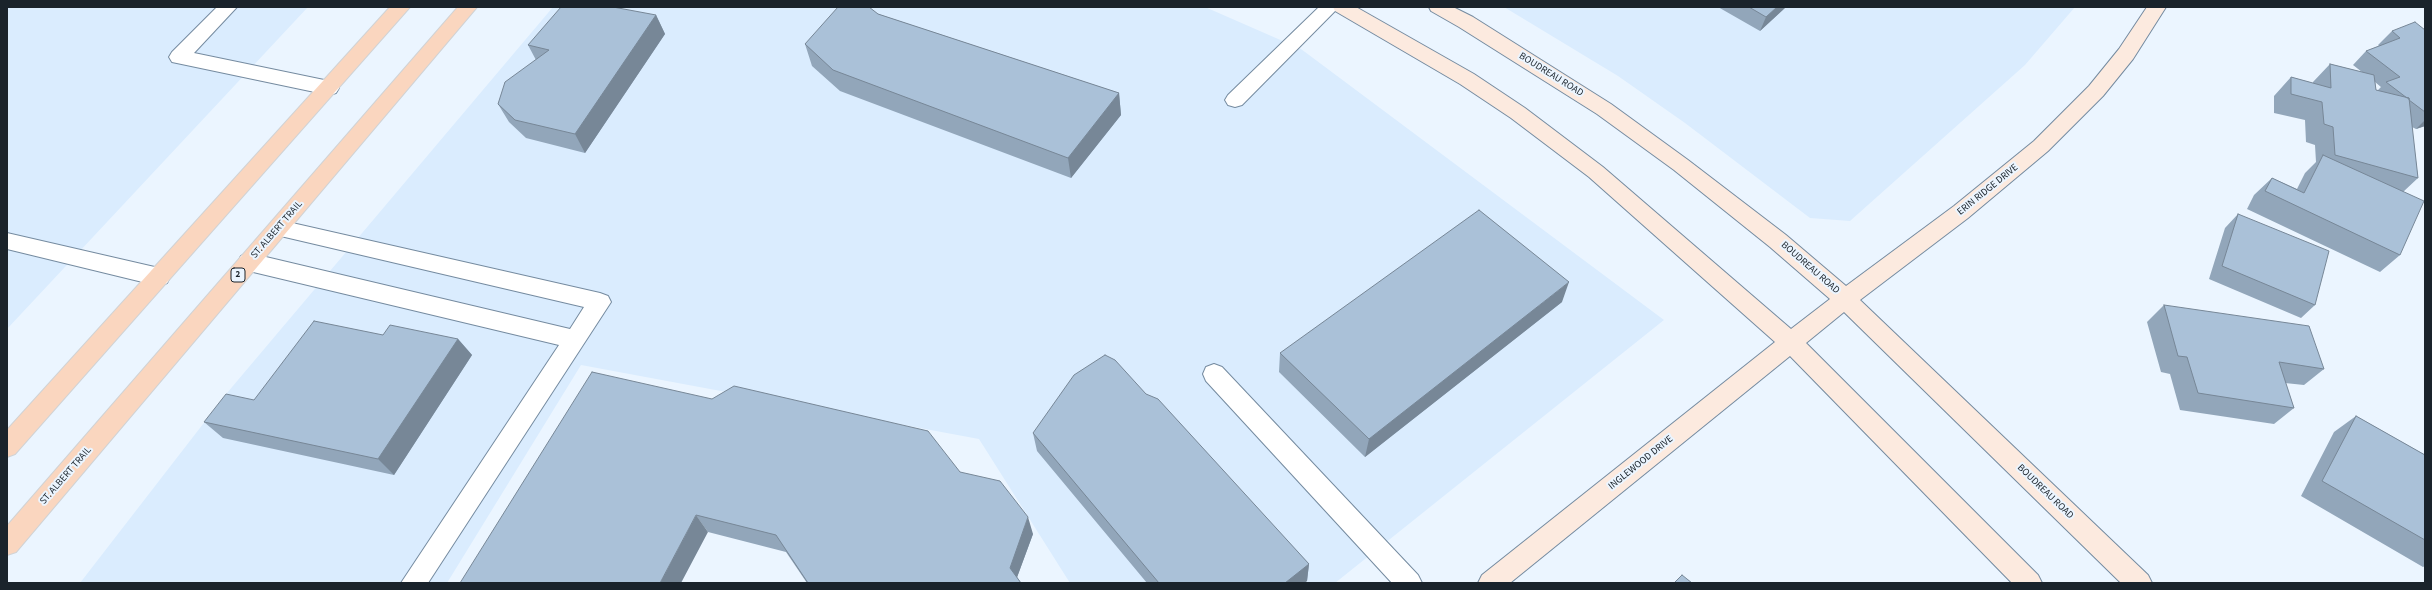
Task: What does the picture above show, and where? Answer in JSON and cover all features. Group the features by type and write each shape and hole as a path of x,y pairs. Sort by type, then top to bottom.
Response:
{"main road":[{"path":"7,447 401,7"},
{"name":"ST. ALBERT TRAIL","path":"7,544 468,7"},
{"path":"1342,7 1417,48 1518,112 1596,172 1791,343 2029,583"},
{"name":"BOUDREAU ROAD","path":"1438,7 1466,22 1604,109 1681,165 1778,241 1846,299 2139,583"},
{"name":"ERIN RIDGE DRIVE","path":"1791,343 1846,299 1961,212 2042,146 2096,91 2126,54 2157,7"},
{"name":"INGLEWOOD DRIVE","path":"1491,583 1791,343"}],"lane":[{"path":"228,7 179,57 328,88"},
{"path":"1235,100 1330,7"},
{"path":"279,228 600,302 414,583"},
{"path":"7,241 159,277"},
{"path":"249,262 576,340"},
{"path":"1214,374 1409,583"}],"shaded area":[{"path":"7,7 308,7 7,329"},
{"path":"553,7 1205,7 1301,49 1664,320 1335,583 1070,583 979,439 581,365 447,583 80,583 227,393"},
{"path":"1504,7 2075,7 2025,65 1850,221 1810,218 1685,123 1618,76"}],"building":[{"path":"561,7 613,7 656,15 575,134 515,120 498,104 505,82 549,50 528,45"},
{"path":"838,7 869,7 878,14 1119,93 1068,158 833,70 805,44"},
{"path":"1749,7 1777,7 1766,17"},
{"path":"2415,22 2425,30 2425,112 2409,100 2409,98 2386,82 2400,77 2366,51 2400,38 2392,31"},
{"path":"2330,64 2374,75 2376,90 2409,98 2418,178 2335,155 2333,127 2324,124 2322,102 2291,94 2291,77 2331,88"},
{"path":"2323,155 2424,201 2400,255 2265,191 2272,178 2304,193"},
{"path":"1479,210 1569,282 1369,439 1280,353"},
{"path":"2238,214 2329,251 2315,305 2222,266"},
{"path":"2164,305 2309,326 2324,369 2279,362 2294,408 2198,393 2187,357 2178,356"},
{"path":"314,321 383,335 390,325 458,339 378,459 204,422 226,394 254,400"},
{"path":"1105,355 1115,360 1146,394 1158,399 1309,564 1285,583 1159,583 1033,433 1074,375"},
{"path":"592,372 712,399 734,386 928,431 960,472 1000,481 1028,517 1010,568 1021,583 808,583 776,535 696,515 660,583 460,583"},
{"path":"2356,416 2425,455 2425,540 2322,481"},
{"path":"1682,575 1692,583 1674,583"}]}
